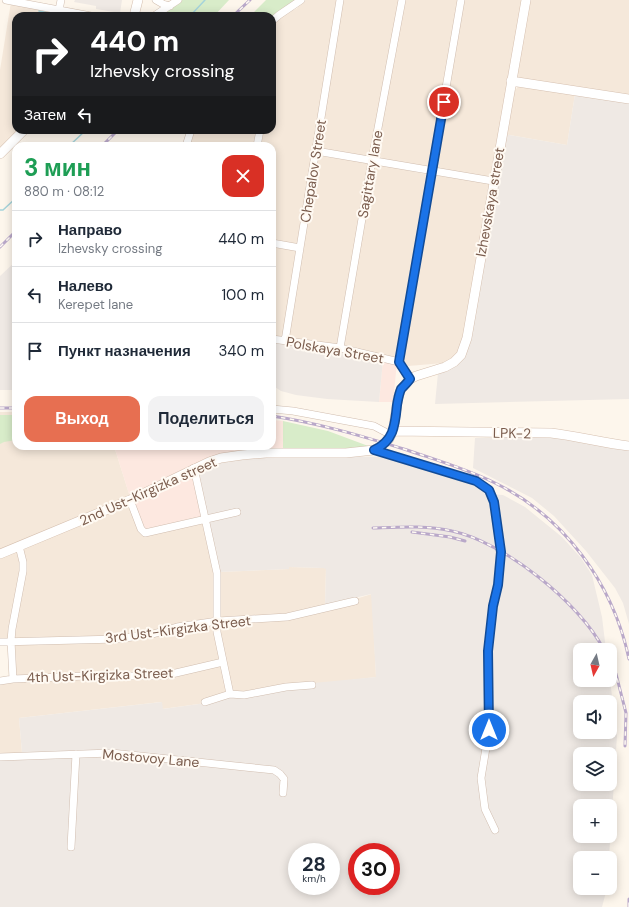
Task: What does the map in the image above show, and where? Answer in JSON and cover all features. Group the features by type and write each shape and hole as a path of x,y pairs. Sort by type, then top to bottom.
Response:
{"main road":[{"path":"135,12 138,0"},
{"name":"Izhevskaya street","path":"413,378 445,367 454,362 461,355 467,338 493,181 526,0"},
{"path":"511,81 629,99"},
{"path":"0,154 20,134"},
{"path":"374,450 385,443 392,433 401,389 413,378"},
{"name":"LPK-2","path":"392,433 551,433 597,442 629,446"},
{"name":"2nd Ust-Kirgizka street","path":"0,554 130,500 194,468 222,458 266,453 346,453 374,450"}],"street":[{"path":"10,0 70,12"},
{"path":"59,10 61,0"},
{"path":"156,0 170,6"},
{"path":"160,12 178,0"},
{"path":"276,18 301,0"},
{"name":"Chepalov Street","path":"285,341 340,0"},
{"name":"Sagittary lane","path":"340,348 372,160 402,0"},
{"path":"413,378 399,362 462,0"},
{"path":"316,151 493,181"},
{"path":"276,244 300,248"},
{"name":"Polskaya Street","path":"276,340 340,348 399,362"},
{"path":"276,409 300,412 374,426 392,433"},
{"path":"374,450 476,481 489,490 494,502 501,552 498,585 493,606 488,651 489,730 481,778 485,809 495,830"},
{"path":"194,468 217,573 217,632 230,694"},
{"path":"130,500 141,529 145,533 205,518 237,512"},
{"path":"13,679 11,641 14,616 23,571 20,546"},
{"name":"3rd Ust-Kirgizka Street","path":"0,642 118,639 153,634 177,627 218,621 287,616 355,600"},
{"name":"4th Ust-Kirgizka Street","path":"0,681 13,679 85,676 163,676 223,662"},
{"path":"205,702 230,694 244,695 312,684"},
{"name":"Mostovoy Lane","path":"0,757 111,752 274,770 284,779 283,793"},
{"path":"71,847 76,754"}],"shaded area":[{"path":"75,0 122,0 120,12 96,9 96,6 74,2"},
{"path":"306,0 338,0 298,245 276,241 276,142 260,142 261,134 276,134 276,21 284,13 296,9"},
{"path":"343,0 400,0 369,157 319,149"},
{"path":"405,0 459,0 430,167 375,158"},
{"path":"464,0 522,0 491,178 435,169"},
{"path":"529,0 629,0 629,96 515,78"},
{"path":"11,2 62,12 12,12 12,134 15,134 0,148 0,70"},
{"path":"519,85 575,94 567,145 504,134 512,95"},
{"path":"575,94 629,102 629,399 435,404 438,373 464,356 504,134 567,145"},
{"path":"192,134 256,134 256,142 189,142"},
{"path":"318,156 369,162 338,345 288,338"},
{"path":"374,163 429,175 398,358 343,347"},
{"path":"433,175 490,183 464,337 459,353 444,363 408,366 402,362"},
{"path":"276,246 297,250 283,338 276,337"},
{"path":"12,265 12,390 0,390 0,276"},
{"path":"276,343 340,351 383,360 379,402 327,399 296,395 281,391 276,388"},
{"path":"383,360 397,362 393,402 379,402"},
{"path":"0,412 12,412 12,450 115,450 130,497 0,551"},
{"path":"276,420 283,421 283,450 257,451 130,497 115,450 276,450"},
{"path":"551,436 629,450 629,624 623,603 615,588 586,551 554,516 532,498 473,468 475,438"},
{"path":"275,455 387,457 476,485 488,494 503,495 525,507 562,537 581,558 592,575 602,617 605,643 573,643 573,687 611,687 612,695 573,695 573,739 617,739 616,747 573,747 573,791 613,791 613,799 573,799 573,843 610,843 609,851 573,851 573,895 605,895 602,907 0,907 0,760 110,750 22,753 19,718 162,702 163,709 206,703 231,696 313,683 376,677 371,594 325,605 326,569 323,568 289,567 289,569 219,572 197,470 211,463"},
{"path":"192,473 203,517 145,531 133,502"},
{"path":"130,504 203,521 214,573 216,619 152,632 117,636 13,639 23,548"},
{"path":"18,550 21,562 9,639 0,639 0,557"},
{"path":"289,567 326,568 325,605 287,614 221,618 219,572 289,569"},
{"path":"372,594 376,677 243,693 232,692 220,632 221,623 288,619"},
{"path":"214,624 221,661 163,673 16,676 15,643 90,642"},
{"path":"222,665 227,692 206,703 162,709 161,702 19,718 22,753 0,754 0,683 14,680 123,679"}],"green space":[{"path":"182,0 229,0 218,12 165,12"},
{"path":"266,0 295,0 276,15 276,12 254,12"},
{"path":"0,415 12,415 12,441 0,444"},
{"path":"283,421 328,431 371,447 348,450 283,450"}],"waterway":[{"path":"194,12 205,0"},
{"path":"39,11 45,12"},
{"path":"73,142 82,134"},
{"path":"0,210 3,210 12,202"}],"railway":[{"path":"237,12 250,0"},
{"path":"106,142 114,134"},
{"path":"0,247 12,235"},
{"path":"0,408 12,408"},
{"path":"276,417 340,430 407,450 474,473 520,497 543,514 564,534 598,579 622,631 629,659"},
{"path":"373,528 413,527 442,529 472,537 494,548 517,561 559,595 577,613 593,632 600,643"},
{"path":"412,532 450,537 465,541"},
{"path":"617,678 626,713 625,746"},
{"path":"629,899 629,907"}],"route":[{"path":"444,102 399,362 410,379 401,389 398,398 393,431 389,439 374,450 476,481 489,490 494,502 501,552 498,585 493,606 488,651 489,730"}]}
